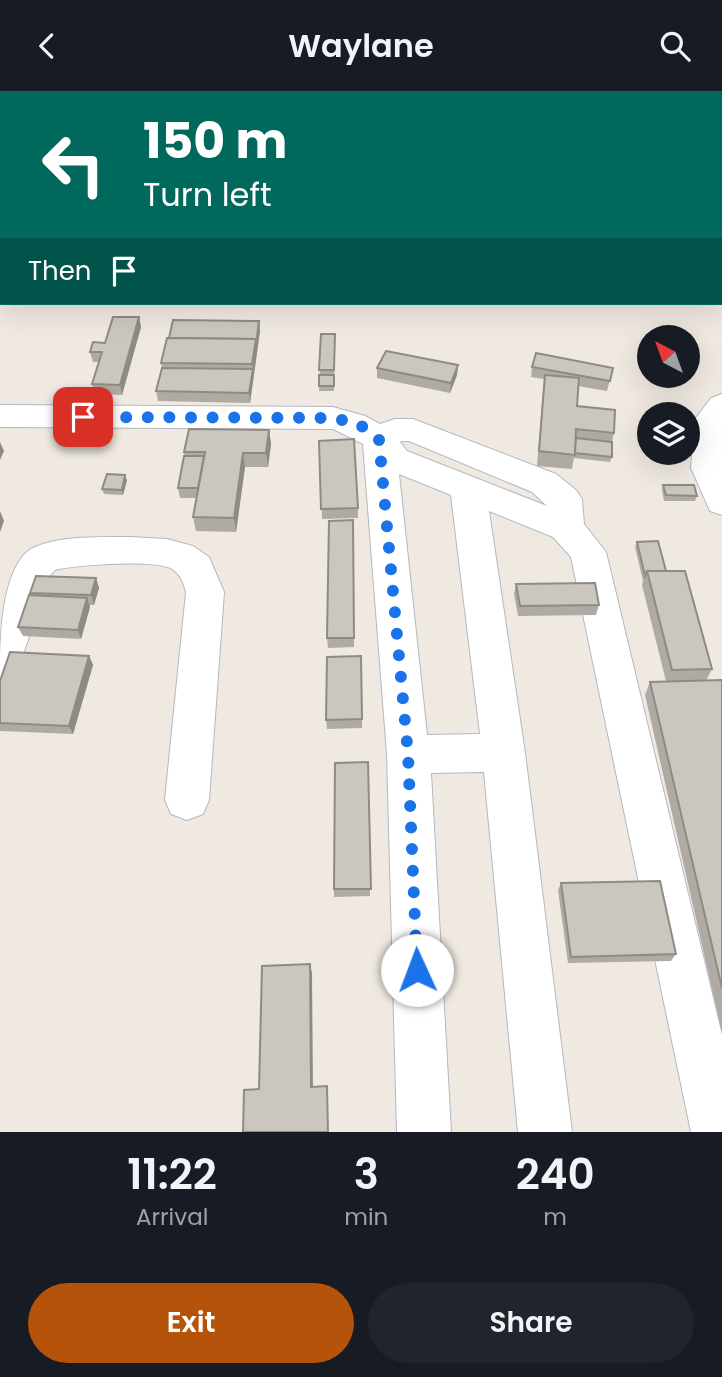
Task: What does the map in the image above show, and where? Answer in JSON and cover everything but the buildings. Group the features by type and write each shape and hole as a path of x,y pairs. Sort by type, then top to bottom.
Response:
{"street":[{"path":"722,405 711,419 708,468 722,502"},
{"path":"0,416 333,418 359,424 379,440 395,459 566,528 588,552 718,1132"},
{"path":"379,440 395,430 413,430 544,483 564,499 566,528"},
{"path":"379,440 408,754 424,1132"},
{"path":"468,489 504,753 545,1132"},
{"path":"0,664 31,572 41,560 55,555 91,552 160,552 179,556 196,566 205,592 187,800"},
{"path":"408,754 504,753"}],"route":[{"path":"83,417 333,418 359,424 379,440 408,754 417,970"}]}
